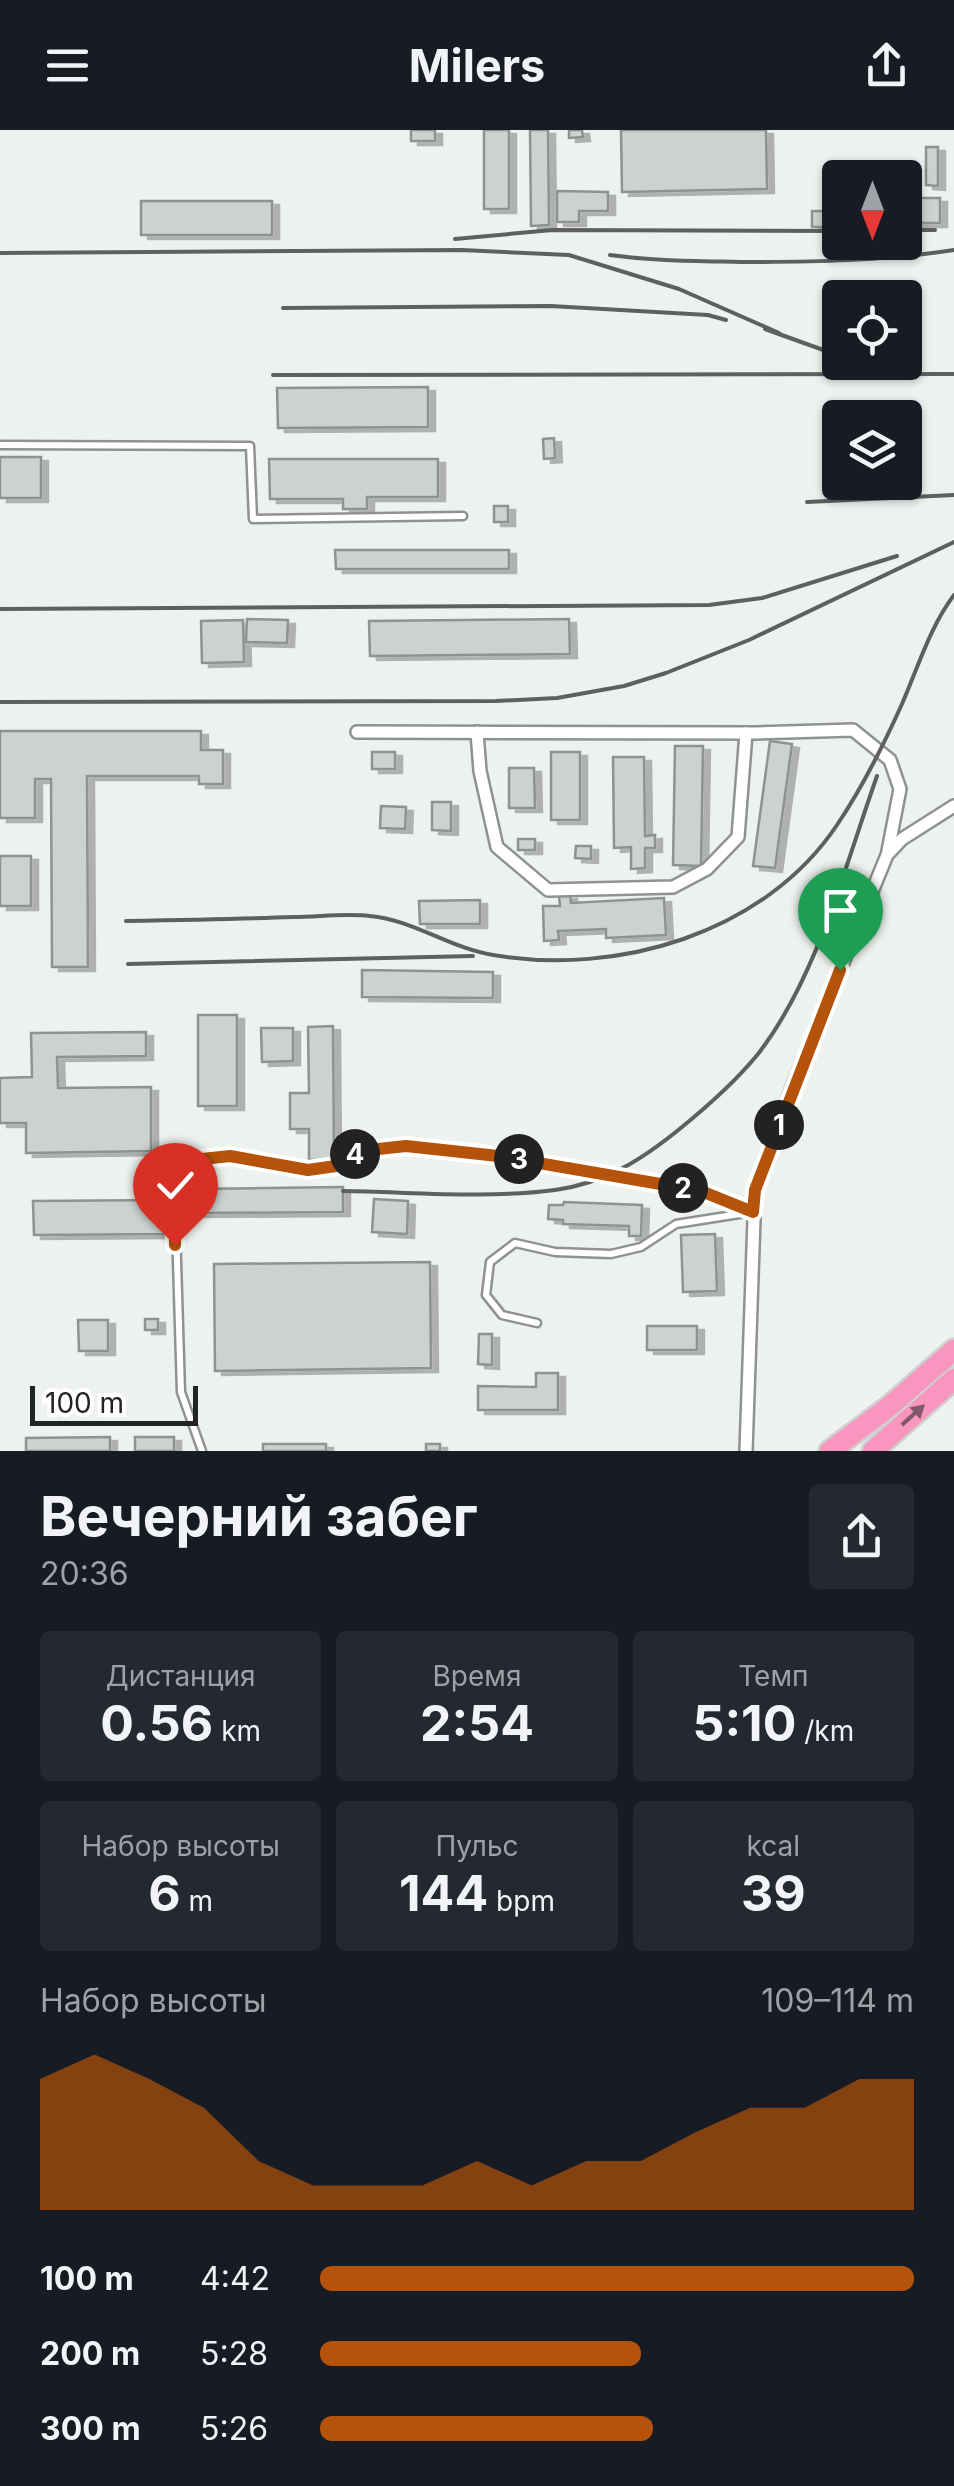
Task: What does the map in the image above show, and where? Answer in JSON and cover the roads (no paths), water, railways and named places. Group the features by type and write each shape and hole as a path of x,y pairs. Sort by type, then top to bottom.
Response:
{"highway":[{"path":"830,1451 890,1406 954,1350"},
{"path":"873,1451 954,1379"}],"street":[{"path":"358,732 853,730 890,760 900,788 887,855 793,1085 755,1190 746,1451"},
{"path":"476,732 480,771 497,847 548,890 673,887 707,870 738,837 746,733"},
{"path":"887,855 902,839 954,806"}],"lane":[{"path":"0,444 250,446 252,519 463,516"},
{"path":"202,1451 181,1392 174,1162 230,1156 308,1170 336,1166 360,1151 406,1146 498,1156 701,1191 753,1212"},
{"path":"537,1322 502,1315 486,1295 490,1262 515,1243 555,1252 611,1254 641,1247 676,1224 753,1212"}],"railway":[{"path":"455,239 552,230 822,231"},
{"path":"922,230 935,230"},
{"path":"0,253 462,250 569,255 679,289 779,333"},
{"path":"610,255 794,262 954,250"},
{"path":"283,308 551,306 708,315 726,320"},
{"path":"765,329 822,350"},
{"path":"273,375 954,374"},
{"path":"807,502 954,495"},
{"path":"0,702 557,698 624,686 666,673 749,640 954,542"},
{"path":"0,609 709,605 762,598 897,556"},
{"path":"126,921 370,916 477,951 540,960 589,959 637,952 684,939 729,920 770,894 806,863 837,825 880,750 931,634 954,595"},
{"path":"343,1191 476,1195 574,1187 607,1175 667,1139 741,1074 779,1024 828,920 877,776"},
{"path":"128,964 473,956"}]}
